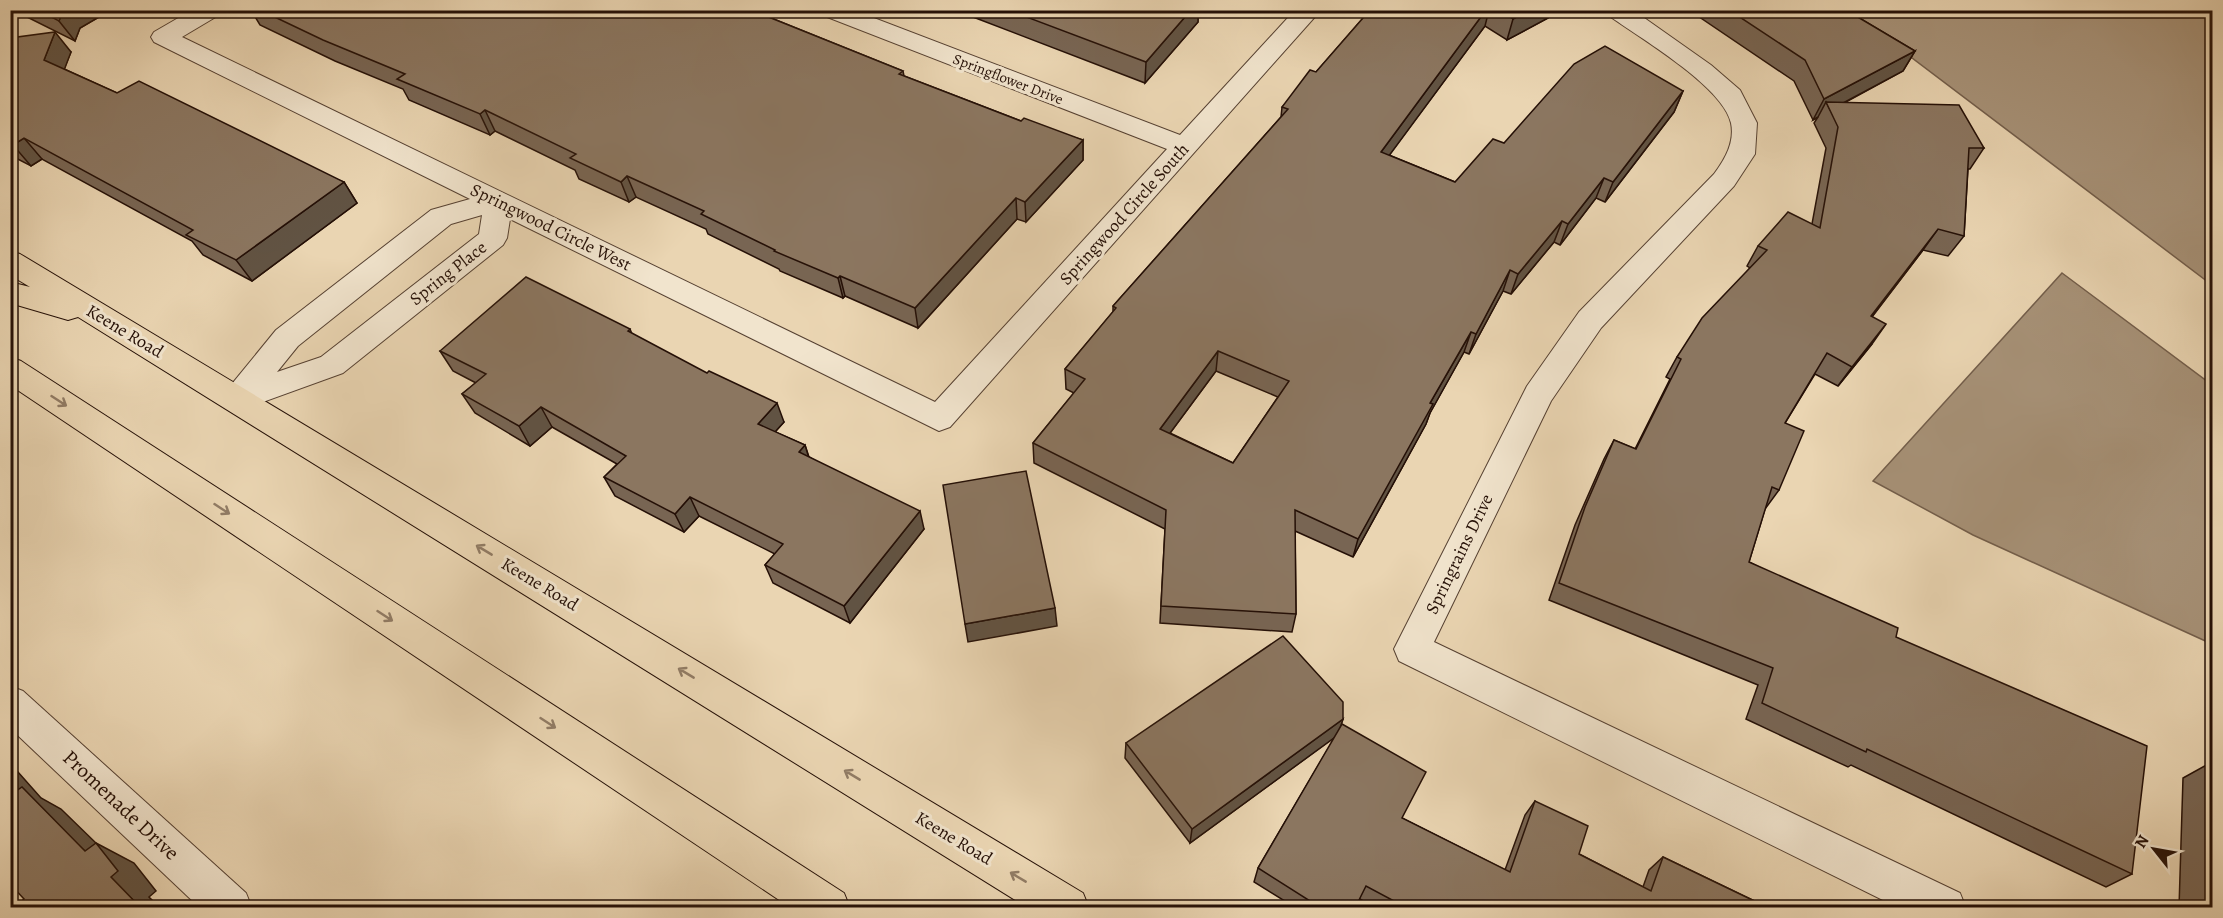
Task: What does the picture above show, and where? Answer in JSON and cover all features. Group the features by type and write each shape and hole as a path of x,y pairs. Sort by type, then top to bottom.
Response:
{"main road":[{"name":"Keene Road","path":"10,261 1068,908"},
{"path":"10,292 107,320"},
{"path":"10,369 829,908"}],"street":[{"name":"Springwood Circle West","path":"211,10 164,37 939,418"},
{"name":"Springflower Drive","path":"830,10 1186,147"},
{"name":"Springwood Circle South","path":"939,418 1309,10"},
{"name":"Springrains Drive","path":"1616,10 1702,70 1731,96 1744,123 1742,154 1725,180 1590,320 1538,395 1412,649 1945,908"},
{"name":"Spring Place","path":"238,399 332,365 493,238 498,201"},
{"path":"238,399 287,338 441,217 498,201"},
{"name":"Promenade Drive","path":"10,703 231,908"}],"shaded area":[{"path":"1850,11 2212,11 2212,285"},
{"path":"2062,273 2212,385 2212,644 1973,535 1873,481"}],"building":[{"path":"38,10 63,10 59,21"},
{"path":"260,10 751,10 903,71 899,74 1021,121 1024,118 1083,140 1025,202 1016,198 915,308 774,251 701,214 704,211 627,176 621,182 570,158 576,154 485,110 480,114 397,79 405,74 323,40"},
{"path":"1008,10 1191,10 1146,62"},
{"path":"1370,10 1486,10 1381,152 1455,182 1493,139 1504,143 1574,64 1605,46 1683,91 1613,182 1604,178 1568,224 1562,221 1518,274 1510,270 1476,334 1471,332 1430,403 1433,404 1358,539 1295,510 1296,614 1161,606 1166,510 1033,443 1085,379 1065,369 1116,308 1113,306 1288,109 1282,107 1310,70 1316,72","holes":["1218,351 1289,381 1233,463 1160,429"]},
{"path":"1499,10 1530,10 1513,19"},
{"path":"1729,10 1846,10 1915,51 1824,99 1805,60"},
{"path":"55,32 44,60 117,93 139,81 344,182 236,260 186,235 193,230 24,138 13,145 10,144 10,38"},
{"path":"1826,102 1959,105 1984,148 1969,148 1964,236 1938,229 1871,316 1886,324 1852,367 1827,353 1785,423 1804,431 1779,490 1772,487 1749,562 1898,628 1896,637 2147,746 2132,874 1867,749 1866,752 1762,703 1773,668 1559,583 1585,507 1614,440 1636,449 1681,359 1677,357 1702,318 1767,250 1758,246 1788,212 1820,228 1838,127"},
{"path":"526,277 630,329 628,331 707,373 709,371 777,403 758,424 805,445 799,452 920,511 844,606 765,565 783,544 690,497 675,514 604,477 626,456 541,407 519,426 462,394 486,374 440,351"},
{"path":"1026,471 1055,608 965,624 943,485"},
{"path":"1283,636 1343,702 1343,719 1192,829 1126,743"},
{"path":"1342,724 1426,772 1402,818 1510,872 1535,801 1588,826 1579,854 1651,891 1663,857 1769,908 1407,908 1366,886 1355,908 1321,908 1258,868"},
{"path":"2210,763 2212,764 2212,908 2206,908"},
{"path":"10,786 16,791 22,787 85,851 96,843 118,871 111,877 141,908 13,908 24,899 10,884"}]}
